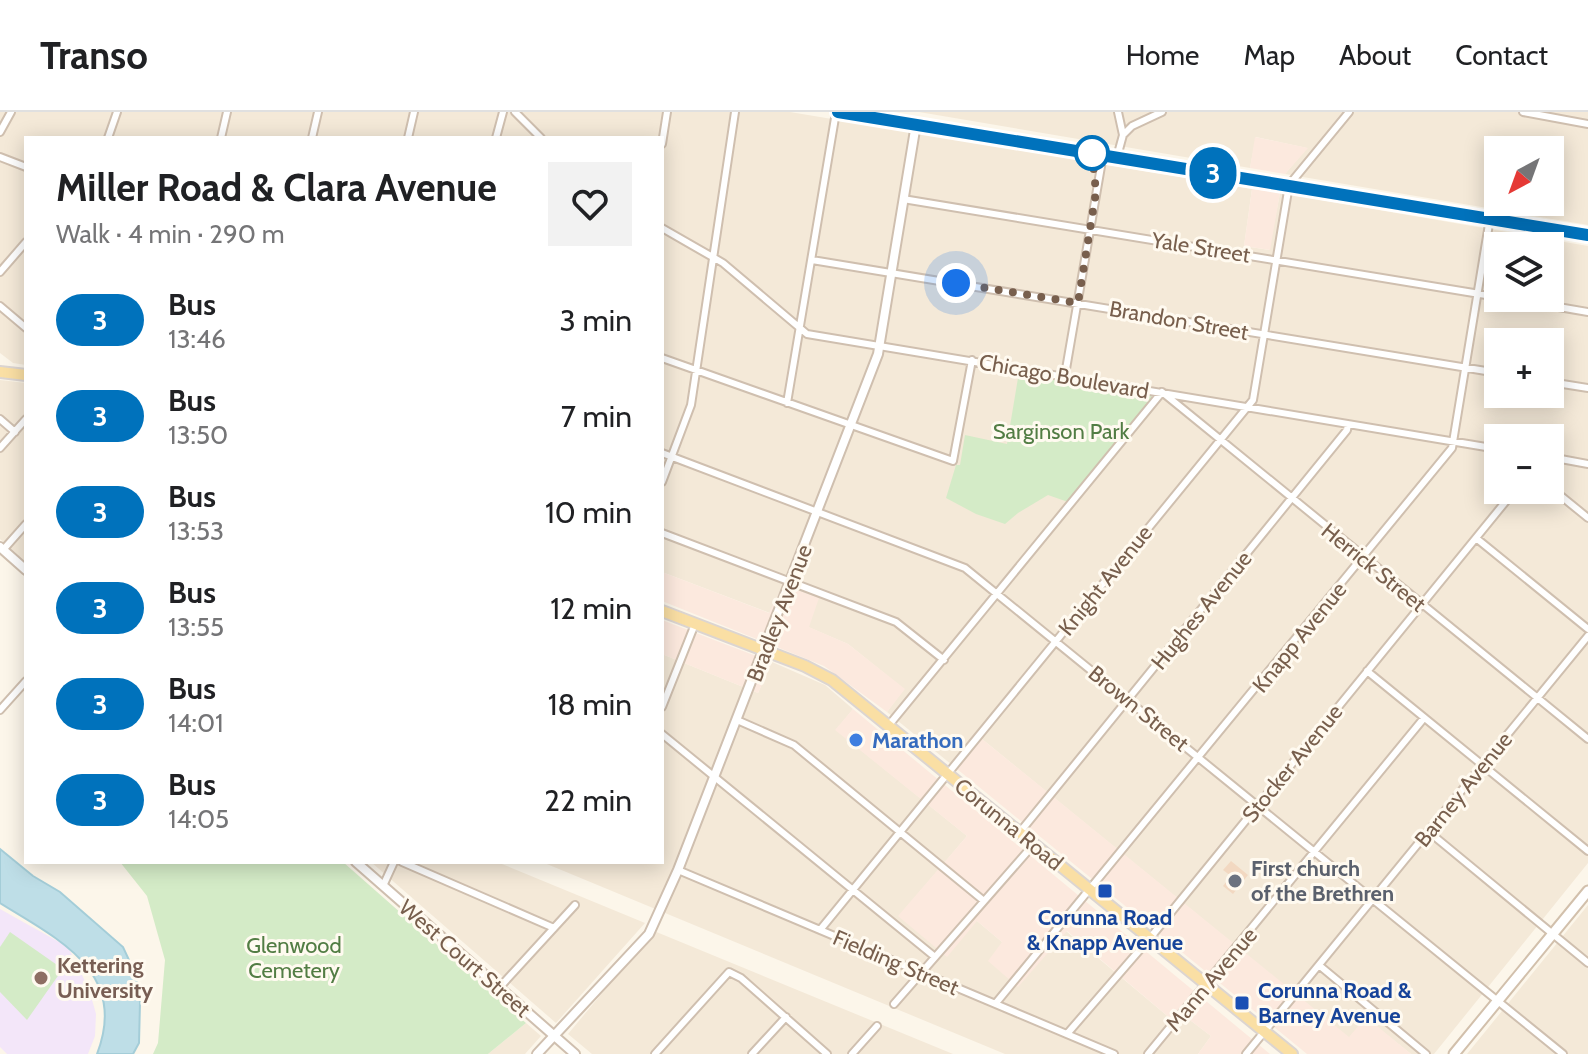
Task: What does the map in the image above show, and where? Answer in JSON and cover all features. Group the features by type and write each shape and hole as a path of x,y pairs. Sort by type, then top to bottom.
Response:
{"main road":[{"path":"837,112 880,115 916,124 1588,235"},
{"path":"0,372 24,375"},
{"name":"Corunna Road","path":"664,612 832,680 1292,1054"},
{"path":"1454,1054 1588,891"}],"street":[{"path":"0,132 11,112"},
{"path":"109,136 117,112"},
{"path":"221,136 227,112"},
{"path":"312,136 318,112"},
{"path":"408,136 414,112"},
{"path":"497,136 503,112"},
{"path":"515,112 539,136"},
{"path":"663,136 667,112"},
{"path":"664,477 691,405 735,112"},
{"path":"787,403 837,112"},
{"path":"1117,157 1123,135 1118,112"},
{"path":"1123,135 1132,126 1162,112"},
{"path":"1289,185 1349,112"},
{"path":"1523,112 1585,124 1584,112"},
{"name":"Bradley Avenue","path":"537,1054 649,934 678,870 818,513 879,346 916,124"},
{"path":"1065,375 1103,155"},
{"path":"0,157 24,166"},
{"name":"Knight Avenue","path":"820,930 1253,400 1289,185"},
{"name":"Yale Street","path":"903,199 1484,294"},
{"name":"Knapp Avenue","path":"996,1003 1452,448 1490,218"},
{"name":"Chicago Boulevard","path":"664,229 715,257 807,334 1484,446"},
{"path":"0,272 24,244"},
{"name":"Brandon Street","path":"812,260 1484,371"},
{"path":"0,306 24,326"},
{"path":"1564,308 1588,312"},
{"path":"664,359 953,461 972,360"},
{"path":"1564,384 1588,388"},
{"path":"889,725 1162,392"},
{"name":"Herrick Street","path":"1162,392 1588,739"},
{"path":"0,419 15,432"},
{"path":"0,448 24,421"},
{"name":"Hughes Avenue","path":"1020,832 1291,499 1348,424"},
{"name":"Brown Street","path":"664,454 965,568 1563,1054"},
{"path":"1564,460 1588,464"},
{"path":"1564,498 1588,518"},
{"name":"Stocker Avenue","path":"1067,1034 1150,938 1504,504"},
{"path":"24,526 1,548 24,568"},
{"path":"664,534 896,622 944,660"},
{"path":"1476,538 1588,629"},
{"path":"664,702 695,624"},
{"name":"Barney Avenue","path":"1246,1054 1588,636"},
{"path":"1367,671 1588,851"},
{"path":"0,710 24,683"},
{"name":"Mann Avenue","path":"1148,1054 1424,718"},
{"path":"737,720 794,745 984,901"},
{"path":"664,736 935,957"},
{"path":"1429,832 1588,963"},
{"path":"894,1004 1034,844"},
{"name":"West Court Street","path":"358,864 575,1054"},
{"path":"383,886 393,864"},
{"path":"407,864 554,928"},
{"name":"Fielding Street","path":"678,870 1114,1054"},
{"path":"499,988 575,905"},
{"path":"1320,966 1426,1054"},
{"path":"655,1054 723,975 729,972 827,1054"},
{"path":"752,1054 786,1017"},
{"path":"852,1054 877,1026"}],"shaded area":[{"path":"0,112 790,112 1252,189 1244,246 1269,250 1280,193 1507,232 1484,232 1484,312 1564,312 1564,242 1588,246 1588,863 1434,1054 1411,1054 1366,1018 1349,1038 982,739 957,769 887,712 904,689 848,644 808,627 818,598 770,613 664,573 664,136 24,136 24,365 13,363 0,353"},
{"path":"919,112 1588,112 1588,225 1535,216 1564,216 1564,136 1484,136 1484,207 1285,174 1307,148 1256,137 1250,168"},
{"path":"1255,137 1308,148 1285,174 1250,168"},
{"path":"1252,189 1280,193 1270,250 1244,246"},
{"path":"0,380 24,383 24,560 0,539"},
{"path":"664,573 769,613 783,585 819,598 809,627 848,644 905,689 887,712 824,666 664,602"},
{"path":"664,621 772,662 758,693 664,655"},
{"path":"664,655 758,693 772,662 825,685 853,709 836,730 967,836 899,916 977,921 1002,942 1066,931 1171,1019 1178,1011 1211,1036 1198,1054 1005,1054 547,864 664,864"},
{"path":"853,709 1270,1054 1198,1054 1211,1036 1178,1011 1171,1019 1067,931 1018,987 988,961 1002,942 977,921 947,957 898,916 967,836 835,730"},
{"path":"982,739 1349,1037 1366,1017 1411,1054 1307,1054 957,769"},
{"path":"373,864 502,864 645,923 556,1023"},
{"path":"1588,905 1588,1054 1467,1054"},
{"name":"Kettering University","path":"0,909 68,947 89,989 96,1014 95,1036 88,1054 7,1054 0,1047"},
{"path":"654,931 953,1054 592,1054 568,1034"},
{"path":"526,1023 541,1036 525,1054 488,1054"}],"green space":[{"name":"Sarginson Park","path":"1019,372 1152,397 1068,502 1048,495 1005,524 976,514 946,498 956,465 960,465 965,435 1007,444"},
{"name":"Glenwood Cemetery","path":"122,864 345,864 526,1023 488,1054 153,1054 158,1043 165,960 147,896"},
{"path":"10,932 60,967 60,973 27,1020 0,992 0,947"}],"water":[{"path":"0,849 33,876 60,892 123,947 136,975 140,1002 139,1043 133,1054 97,1054 104,1025 104,1001 96,980 65,945 0,903"}],"building":[{"name":"First church of the Brethren","path":"1231,861 1248,875 1233,894 1223,886 1231,876 1223,870"}],"bus line":[{"name":"3","path":"838,112 1588,235"}],"place":[{"name":"Marathon","path":"856,740"},
{"name":"First church of the Brethren","path":"1235,881"},
{"name":"Corunna Road & Knapp Avenue","path":"1105,891"},
{"name":"Kettering University","path":"41,978"},
{"name":"Corunna Road & Barney Avenue","path":"1242,1003"}],"route":[{"path":"956,283 1078,303 1096,192 1092,153"}]}
